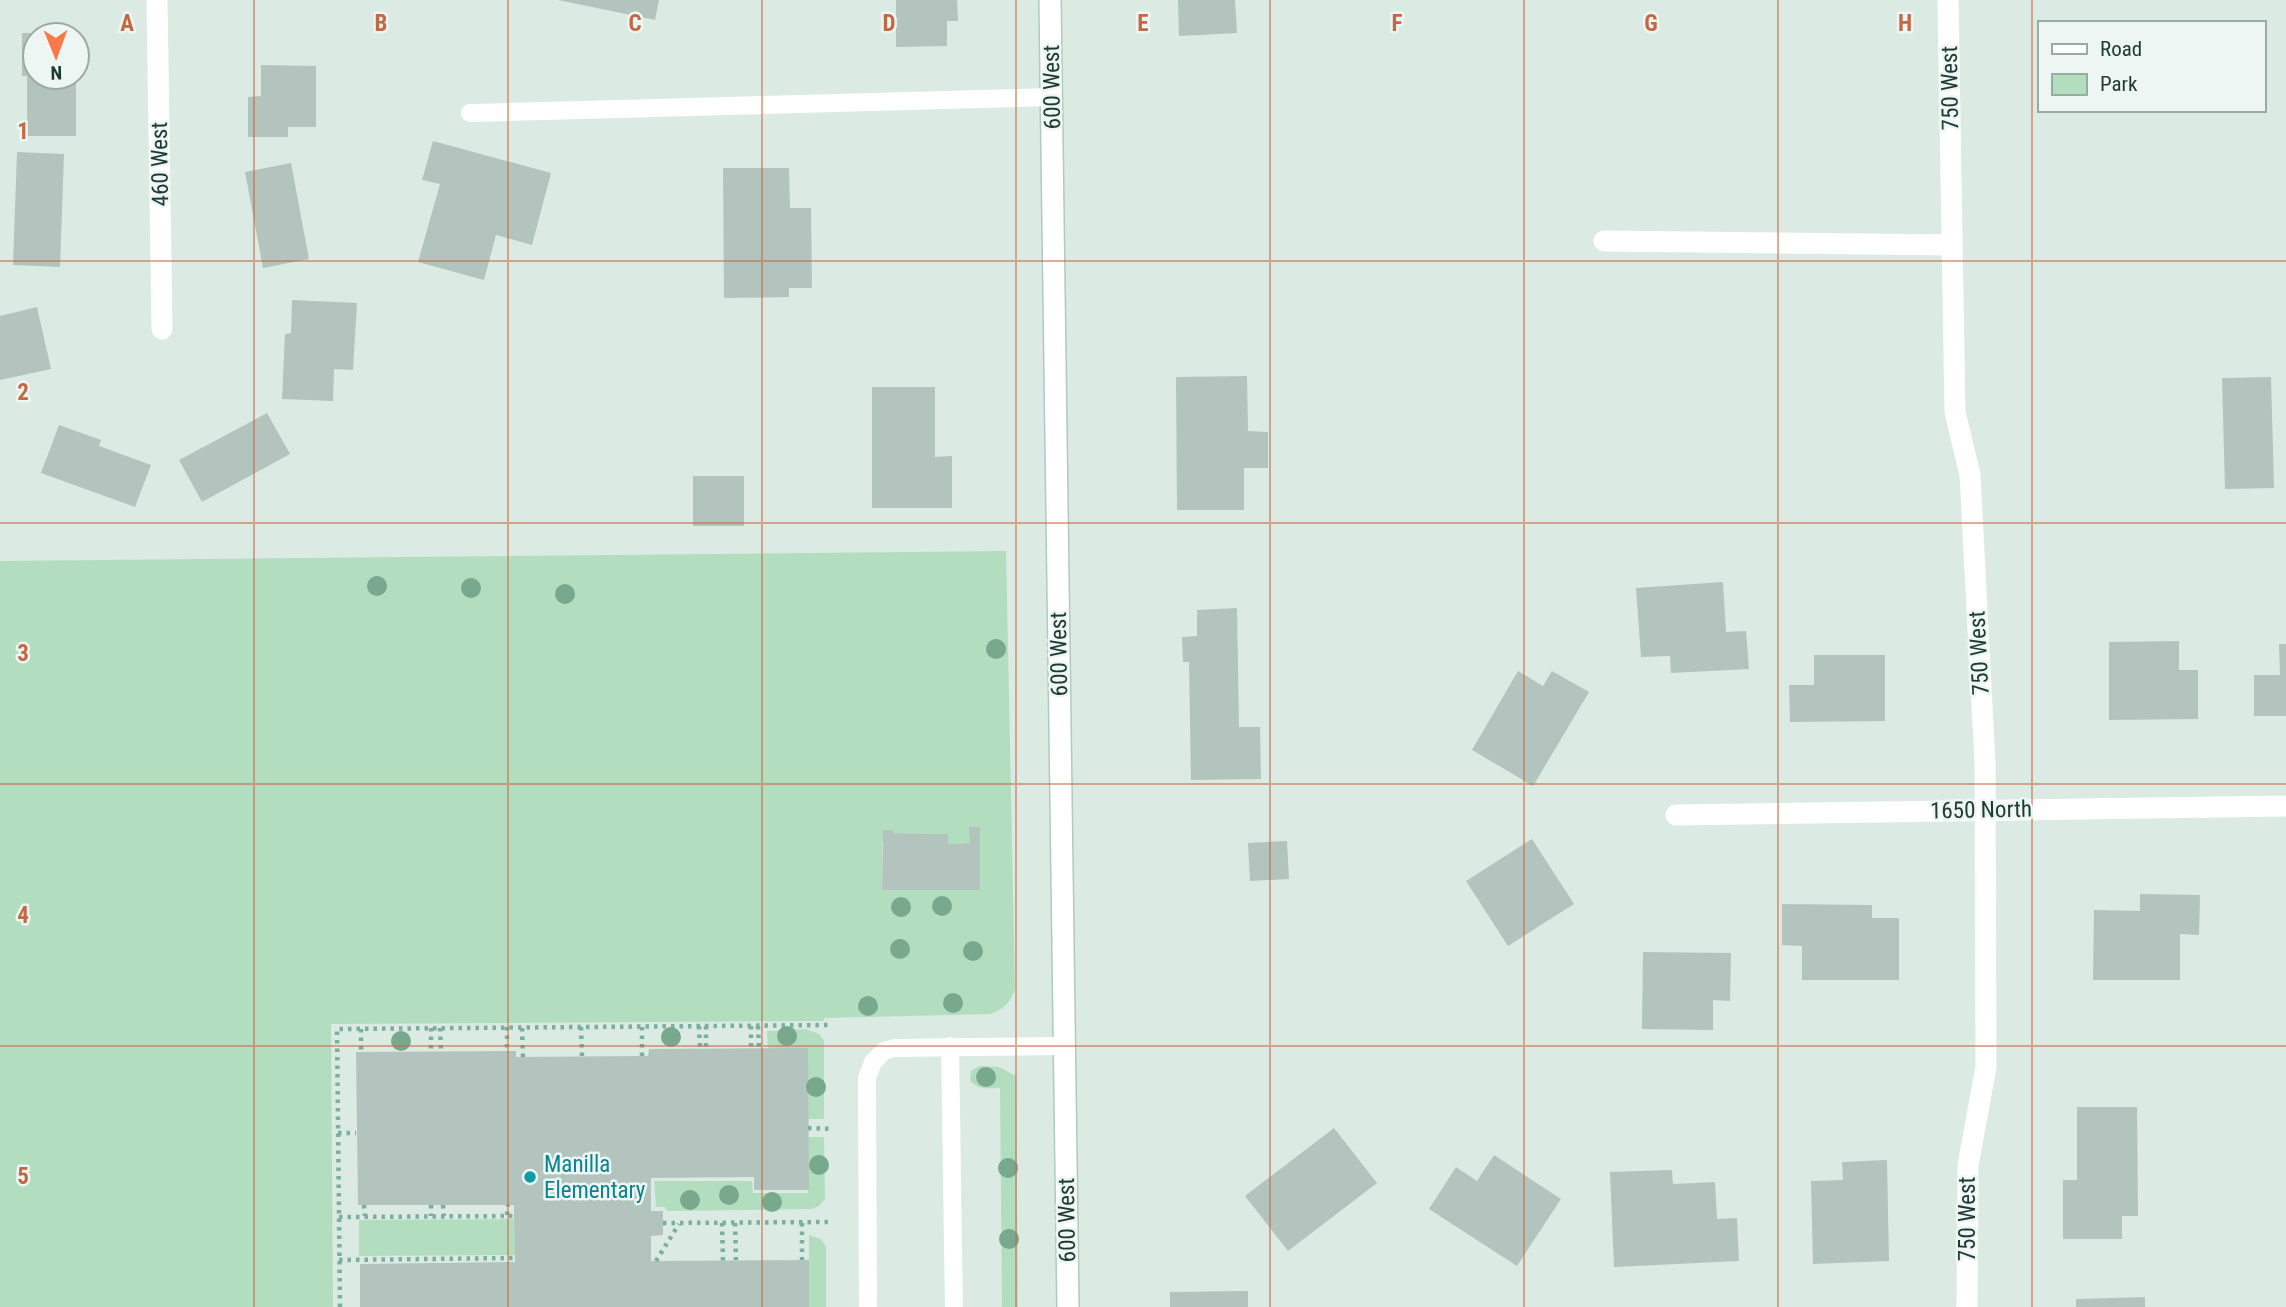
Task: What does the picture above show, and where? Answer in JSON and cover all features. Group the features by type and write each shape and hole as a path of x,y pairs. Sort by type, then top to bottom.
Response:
{"street":[{"name":"460 West","path":"157,0 162,329"},
{"name":"600 West","path":"1050,0 1068,1307"},
{"name":"750 West","path":"1948,0 1955,412 1970,475 1985,762 1986,1067 1968,1165 1967,1307"},
{"path":"1604,241 1952,245"},
{"name":"1650 North","path":"1676,816 2286,806"}],"lane":[{"path":"470,113 1052,97"},
{"path":"950,1046 954,1307"},
{"path":"868,1307 867,1088 869,1069 878,1055 894,1048 1064,1046"}],"path":[{"path":"340,1307 337,1029 831,1025"},
{"path":"703,1026 703,1049"},
{"path":"751,1026 751,1049"},
{"path":"758,1026 759,1049"},
{"path":"507,1027 507,1051"},
{"path":"581,1027 582,1056"},
{"path":"642,1027 642,1056"},
{"path":"431,1028 431,1051"},
{"path":"440,1028 441,1051"},
{"path":"522,1028 523,1057"},
{"path":"361,1029 361,1052"},
{"path":"808,1128 832,1129"},
{"path":"338,1133 356,1133"},
{"path":"364,1205 365,1216"},
{"path":"431,1205 431,1216"},
{"path":"443,1205 444,1216"},
{"path":"507,1215 508,1205"},
{"path":"339,1217 514,1216"},
{"path":"663,1223 832,1222"},
{"path":"722,1223 723,1261"},
{"path":"735,1223 736,1260"},
{"path":"802,1223 802,1260"},
{"path":"656,1261 679,1224"},
{"path":"339,1259 441,1261 514,1258"}],"green space":[{"path":"1006,551 1013,994 1006,1005 990,1014 824,1018 824,1021 331,1024 333,1307 0,1307 0,561","holes":["970,827 980,889 882,889 882,843 893,830 893,833 948,834 948,844 970,843"]},
{"path":"806,1029 819,1034 824,1041 824,1119 808,1119 768,1049 767,1031"},
{"path":"979,1066 999,1067 1016,1076 1018,1307 1002,1307 1000,1088 984,1088 973,1084 970,1080 971,1071"},
{"path":"808,1137 824,1137 825,1199 819,1206 812,1209 667,1211 665,1207 656,1207 654,1181 752,1181 753,1193 808,1193"},
{"path":"514,1219 515,1255 359,1256 359,1220"},
{"path":"809,1235 821,1239 826,1247 826,1307 809,1307"}],"building":[{"path":"558,0 659,0 655,20"},
{"path":"896,0 957,0 958,21 947,21 947,46 896,47"},
{"path":"1178,0 1235,0 1237,33 1179,36"},
{"path":"261,65 316,66 316,127 288,127 288,137 248,137 248,97 261,96"},
{"path":"27,91 76,91 76,136 27,136"},
{"path":"433,141 551,173 532,245 496,235 484,280 418,262 440,184 422,180"},
{"path":"17,152 64,154 60,267 13,265"},
{"path":"291,163 309,259 263,268 245,172"},
{"path":"723,168 789,168 790,208 811,208 812,288 789,288 789,297 724,298"},
{"path":"292,300 357,303 353,370 334,369 333,401 282,399 285,334 291,333"},
{"path":"37,307 51,369 0,380 0,316"},
{"path":"1247,376 1248,431 1268,432 1268,468 1244,468 1244,510 1177,510 1176,377"},
{"path":"2271,377 2274,488 2225,489 2222,378"},
{"path":"872,387 935,387 935,457 952,456 952,508 872,508"},
{"path":"267,413 290,454 202,502 179,460"},
{"path":"59,425 101,440 99,446 151,465 135,507 41,473"},
{"path":"693,476 744,476 744,526 693,526"},
{"path":"1723,582 1726,632 1746,631 1749,669 1671,673 1670,656 1641,657 1636,588"},
{"path":"1237,608 1239,727 1260,727 1261,779 1191,780 1189,662 1183,662 1182,637 1197,636 1197,610"},
{"path":"2179,641 2179,670 2198,670 2198,719 2109,720 2109,642"},
{"path":"2279,644 2286,644 2286,716 2254,716 2254,675 2280,675"},
{"path":"1814,655 1885,655 1885,721 1790,722 1789,685 1814,685"},
{"path":"1518,671 1543,686 1552,671 1589,692 1533,786 1472,750"},
{"path":"969,827 980,827 980,890 882,890 883,830 893,830 893,833 948,834 948,844 970,843"},
{"path":"1532,839 1574,904 1508,946 1466,881"},
{"path":"1287,841 1289,879 1250,881 1248,843"},
{"path":"2140,894 2200,895 2199,935 2180,934 2180,980 2093,980 2094,910 2140,911"},
{"path":"1782,904 1872,905 1872,918 1899,918 1899,980 1802,980 1802,946 1782,945"},
{"path":"1643,952 1731,953 1730,1001 1713,1000 1713,1030 1642,1029"},
{"name":"Manilla Elementary","path":"808,1048 809,1190 754,1190 754,1177 651,1178 651,1211 663,1211 663,1235 651,1236 651,1261 809,1260 809,1307 360,1307 360,1264 515,1262 514,1205 358,1205 356,1052 516,1051 516,1057 648,1056 649,1049"},
{"path":"2077,1107 2137,1107 2138,1216 2122,1216 2122,1239 2063,1239 2063,1180 2077,1180"},
{"path":"1334,1128 1377,1183 1288,1251 1245,1196"},
{"path":"1494,1155 1561,1199 1517,1266 1429,1209 1456,1167 1477,1181"},
{"path":"1887,1160 1889,1261 1813,1264 1811,1181 1843,1180 1842,1162"},
{"path":"1672,1170 1673,1184 1715,1182 1717,1219 1737,1218 1739,1261 1614,1267 1610,1172"},
{"path":"1248,1291 1248,1307 1170,1307 1170,1292"},
{"path":"2145,1297 2145,1307 2076,1307 2076,1299"}],"place":[{"name":"Manilla Elementary","path":"530,1177"}]}
